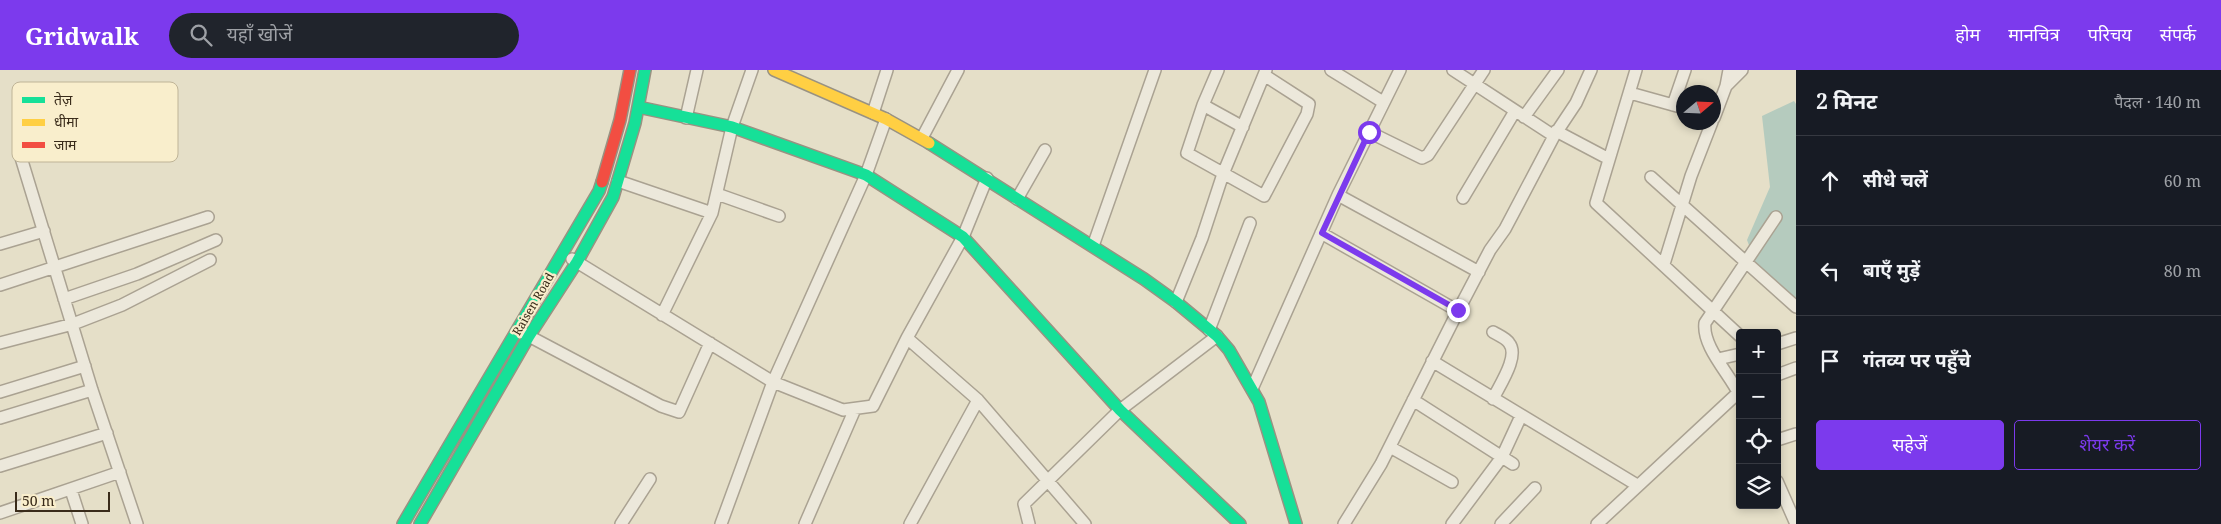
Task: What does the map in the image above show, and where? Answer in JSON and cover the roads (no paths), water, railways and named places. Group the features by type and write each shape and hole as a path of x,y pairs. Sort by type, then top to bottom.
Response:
{"street":[{"name":"Raisen Road","path":"403,524 599,191 620,120 630,70"},
{"name":"Raisen Road","path":"420,524 529,336 577,262 613,197 638,107 645,70"},
{"path":"686,118 697,70"},
{"path":"662,315 712,213 732,127 752,70"},
{"path":"774,70 873,113 922,138 1093,246 1176,302 1213,333 1229,350 1259,402 1296,524"},
{"path":"873,113 887,70"},
{"path":"922,138 958,70"},
{"path":"1093,246 1155,70"},
{"path":"1176,302 1202,238 1223,174 1265,72 1309,104 1307,114 1264,196 1223,174 1187,153 1203,105 1218,70"},
{"path":"1331,70 1382,102"},
{"path":"1252,389 1338,195 1382,102 1400,70"},
{"path":"1453,70 1520,114 1555,134 1609,158"},
{"path":"1369,132 1422,158 1428,155 1484,70"},
{"path":"1463,198 1520,114 1558,70"},
{"path":"1344,524 1390,447 1458,310 1490,250 1505,229 1555,134 1576,103 1591,70"},
{"path":"1636,70 1596,203 1736,332"},
{"path":"1682,85 1685,70"},
{"path":"1721,99 1729,70"},
{"path":"1726,86 1742,70"},
{"path":"1630,93 1676,105"},
{"path":"1203,105 1243,127"},
{"path":"638,107 732,127 866,175 963,237 1120,410 1240,524"},
{"path":"721,524 773,382 866,175 886,119"},
{"path":"1664,264 1691,176 1709,130"},
{"path":"1017,198 1045,150"},
{"path":"22,162 56,267 84,366 137,524"},
{"path":"1651,177 1796,307"},
{"path":"562,254 773,382 842,410 873,406 907,338 963,237 987,178"},
{"path":"618,181 712,213"},
{"path":"717,194 779,216"},
{"path":"1338,195 1479,272"},
{"path":"0,285 208,217"},
{"path":"1736,388 1704,333 1705,322 1776,217"},
{"path":"1030,524 1024,504 1046,481 1120,410 1213,333 1250,223"},
{"path":"0,244 44,231"},
{"path":"1322,233 1458,310"},
{"path":"64,299 137,274 216,240"},
{"path":"0,343 73,324 122,305 210,260"},
{"path":"518,329 661,406 679,412 710,343"},
{"path":"1493,332 1509,343 1513,351 1512,358 1493,399"},
{"path":"907,338 978,400 1085,524"},
{"path":"1781,343 1796,338"},
{"path":"1718,359 1736,355"},
{"path":"1432,361 1637,485"},
{"path":"0,392 84,366"},
{"path":"1781,374 1796,368"},
{"path":"0,418 92,390"},
{"path":"1597,524 1637,485 1736,396"},
{"path":"910,524 978,400"},
{"path":"1413,400 1513,464"},
{"path":"805,524 855,409"},
{"path":"1452,524 1502,457 1521,416"},
{"path":"0,466 107,433"},
{"path":"1781,439 1796,434"},
{"path":"1390,447 1452,482"},
{"path":"0,513 120,472"},
{"path":"622,524 650,478"},
{"path":"1781,487 1792,503 1796,524"},
{"path":"1501,524 1535,488"},
{"path":"71,490 82,524"}]}
